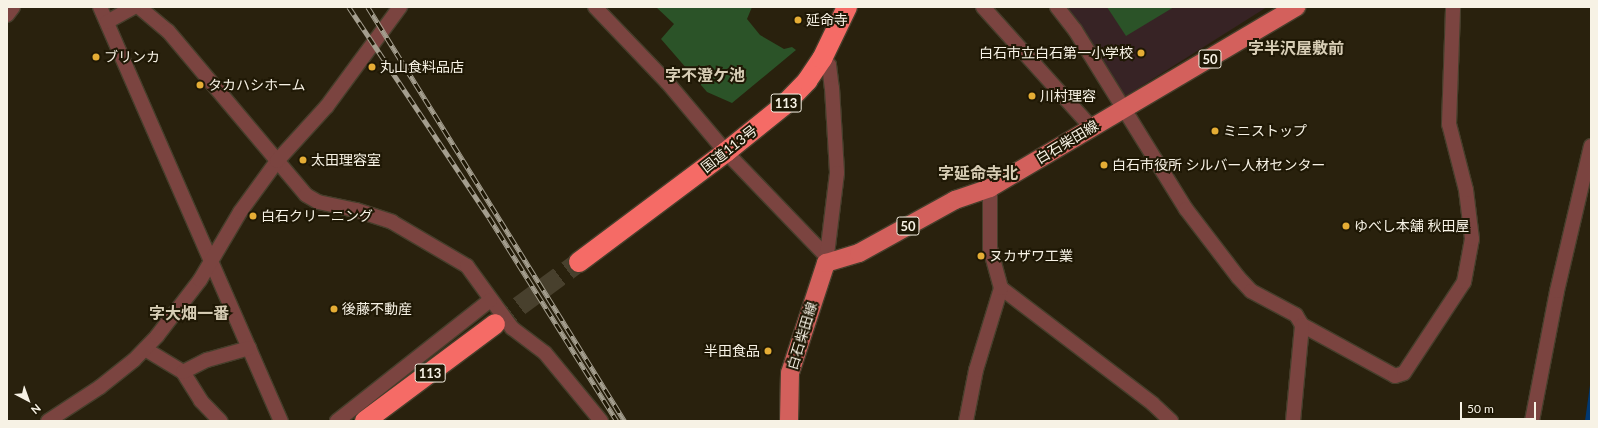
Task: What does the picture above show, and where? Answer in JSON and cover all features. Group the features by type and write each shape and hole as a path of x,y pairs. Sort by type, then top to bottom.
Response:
{"highway":[{"name":"国道113号","path":"578,262 726,152 783,106 807,81 822,59 847,7"},
{"name":"113","path":"365,421 495,324"}],"main road":[{"name":"白石柴田線","path":"789,421 790,374 826,259 859,253 955,200 990,188 1296,7"}],"street":[{"path":"7,15 13,7"},
{"path":"100,7 281,421"},
{"path":"107,22 134,7"},
{"path":"139,7 168,31 306,195 318,202 356,210 392,222 467,266 490,300 512,328 545,353 601,421"},
{"path":"48,421 100,387 145,349 211,261 240,212 277,161 327,106 400,7"},
{"path":"595,7 667,82 726,152 826,259"},
{"path":"983,7 1092,128"},
{"path":"1057,7 1075,30 1186,209 1238,277 1251,291 1296,315 1302,325 1394,376 1404,373 1464,282 1472,239 1466,190 1449,124 1453,7"},
{"path":"822,59 829,65 832,88 837,173 826,259"},
{"path":"1532,421 1557,291 1591,146"},
{"path":"966,421 976,370 1001,288 990,248 990,188"},
{"path":"1001,288 1153,404 1171,421"},
{"path":"338,421 490,300"},
{"path":"1293,421 1302,325"},
{"path":"183,372 207,360 249,348"},
{"path":"145,349 183,372 201,401 220,421"}],"shaded area":[{"name":"白石市立白石第一小学校","path":"1054,7 1267,7 1121,99"}],"green space":[{"path":"656,7 752,7 747,19 760,35 784,49 792,47 796,50 732,103 707,92 661,39 674,24"},
{"path":"1107,7 1174,7 1126,36"}],"water":[{"path":"1591,378 1591,421 1585,421"}],"tunnel":[{"path":"495,324 579,262"}],"railway":[{"path":"349,7 489,217 617,421"},
{"path":"368,7 625,421"}],"place":[{"name":"延命寺","path":"798,20"},
{"name":"白石市立白石第一小学校","path":"1141,53"},
{"name":"ブリンカ","path":"96,57"},
{"name":"丸山食料品店","path":"372,67"},
{"name":"タカハシホーム","path":"200,85"},
{"name":"川村理容","path":"1032,96"},
{"name":"ミニストップ","path":"1215,131"},
{"name":"太田理容室","path":"303,160"},
{"name":"白石市役所 シルバー人材センター","path":"1104,165"},
{"name":"白石クリーニング","path":"253,216"},
{"name":"ゆべし本舗 秋田屋","path":"1346,226"},
{"name":"ヌカザワ工業","path":"981,256"},
{"name":"後藤不動産","path":"334,309"},
{"name":"半田食品","path":"768,351"}],"district":[{"name":"字半沢屋敷前","path":"1296,48"},
{"name":"字不澄ケ池","path":"705,75"},
{"name":"字延命寺北","path":"978,173"},
{"name":"字大畑一番","path":"189,313"}]}
